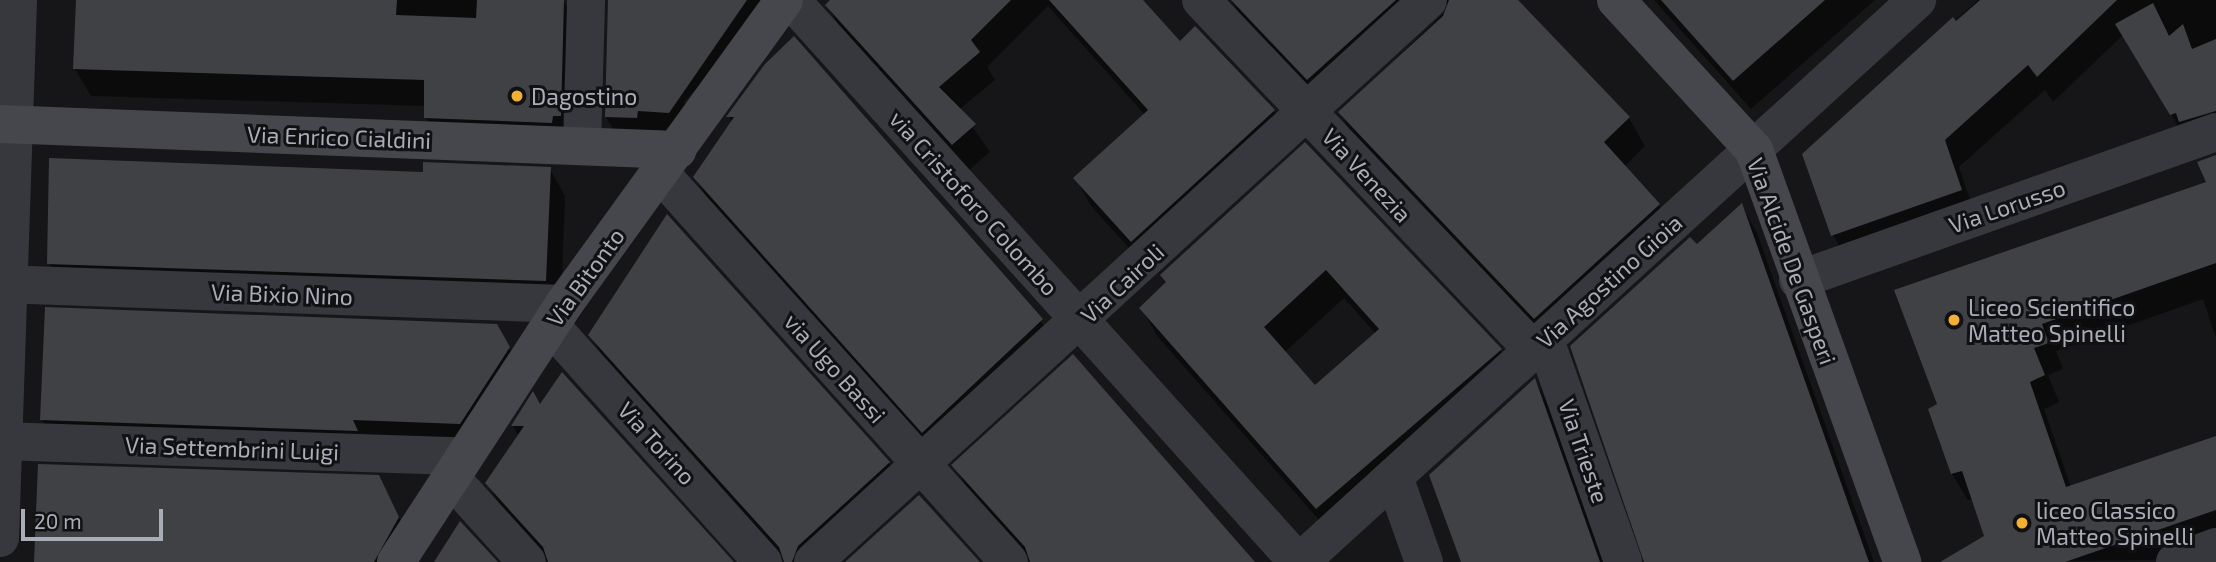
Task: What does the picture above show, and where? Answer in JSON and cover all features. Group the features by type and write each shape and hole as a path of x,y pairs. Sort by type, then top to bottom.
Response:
{"main road":[{"name":"Via Bitonto","path":"396,562 557,314 784,0"},
{"name":"Via Alcide De Gasperi","path":"1616,0 1754,150 1798,280 1902,562"},
{"name":"Via Enrico Cialdini","path":"6,125 582,146 669,162"}],"street":[{"path":"0,538 6,125 18,0"},
{"path":"582,146 586,0"},
{"name":"via Cristoforo Colombo","path":"791,0 1299,562"},
{"name":"Via Venezia","path":"1201,0 1539,345"},
{"name":"Via Cairoli","path":"813,562 1081,321 1428,0"},
{"name":"Via Agostino Gioia","path":"1299,562 1917,0"},
{"name":"Via Lorusso","path":"1798,280 2216,132"},
{"name":"via Ugo Bassi","path":"669,162 922,465 1009,562"},
{"name":"Via Bixio Nino","path":"4,284 557,314"},
{"name":"Via Torino","path":"557,314 764,562"},
{"name":"Via Trieste","path":"1539,345 1623,562"},
{"name":"Via Settembrini Luigi","path":"1,441 458,467"},
{"path":"458,467 527,562"},
{"path":"1394,477 1424,562"},
{"path":"2175,562 2216,547"}],"building":[{"path":"76,0 397,0 396,15 476,18 477,0 564,0 561,116 553,116 552,123 424,118 424,80 73,69"},
{"path":"608,0 747,0 669,113 638,111 637,118 605,117"},
{"path":"830,0 1011,0 971,40 980,52 939,87 976,124 952,145 825,5"},
{"path":"1049,0 1143,0 1180,41 1195,26 1275,110 1131,242 1073,178 1148,110"},
{"path":"1231,0 1396,0 1307,80"},
{"path":"1449,0 1518,0 1630,117 1604,142 1660,204 1534,319 1338,112 1443,16"},
{"path":"1661,0 1825,0 1733,81"},
{"path":"1980,0 2117,0 2037,77 2028,65 1945,140 1962,190 1831,236 1802,154 1953,17 1956,21"},
{"path":"2153,3 2169,36 2183,24 2192,49 2216,39 2216,111 2179,122 2176,113 2170,115 2115,24"},
{"path":"794,36 1043,319 922,433 693,177 734,117 726,117 765,64"},
{"path":"1305,142 1502,349 1316,509 1139,308 1166,282 1160,275","holes":["1326,270 1379,329 1315,385 1264,327"]},
{"path":"2216,155 2216,263 2042,324 2049,343 2034,348 2045,375 2030,382 2066,487 2216,436 2216,510 2065,562 1940,562 1984,536 1962,471 1951,474 1928,409 1937,404 1894,290 2206,182 2197,162"},
{"path":"49,158 423,172 423,162 551,167 546,281 47,264"},
{"path":"1742,203 1869,562 1644,562 1570,346 1690,237 1697,244"},
{"path":"667,214 890,462 798,546 792,562 784,562 779,547 588,335"},
{"path":"45,307 497,324 510,347 460,424 353,420 358,431 40,420"},
{"path":"1073,354 1255,562 1030,562 1025,547 951,465"},
{"path":"562,372 734,562 548,562 543,547 485,483 524,426 511,426 533,391 540,404"},
{"path":"1535,378 1600,562 1461,562 1429,475"},
{"path":"38,464 379,475 399,517 374,562 34,562"},
{"path":"919,495 980,562 845,562"},
{"path":"460,521 498,562 434,562"}],"place":[{"name":"Dagostino","path":"517,96"},
{"name":"Liceo Scientifico Matteo Spinelli","path":"1954,320"},
{"name":"liceo Classico Matteo Spinelli","path":"2022,523"}]}
